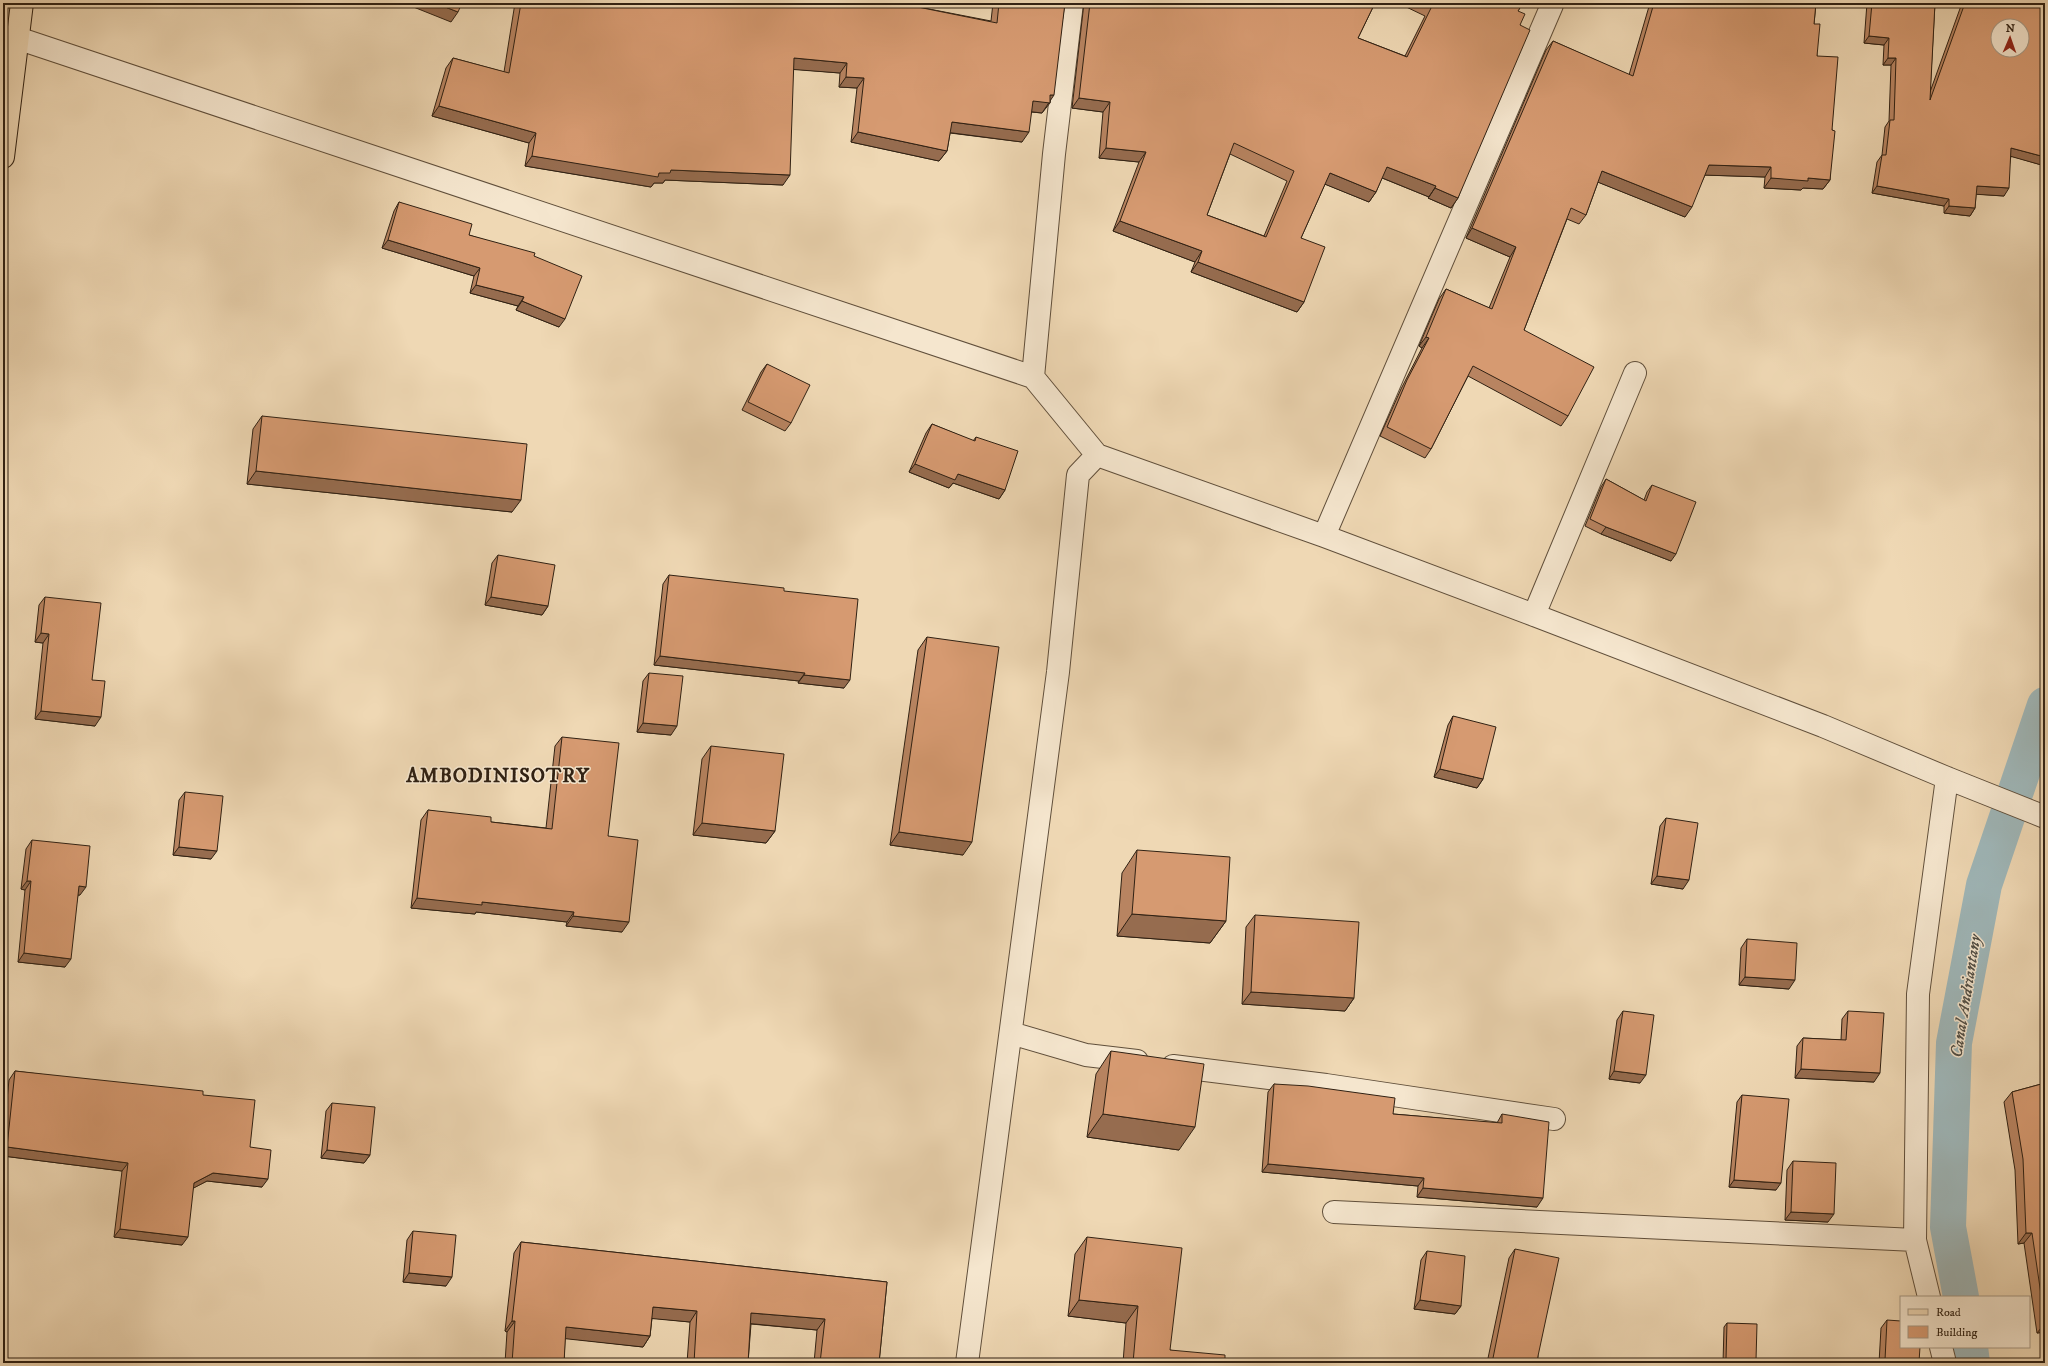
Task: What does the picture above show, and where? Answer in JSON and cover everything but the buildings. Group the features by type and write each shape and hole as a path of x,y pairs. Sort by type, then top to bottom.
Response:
{"main road":[{"path":"3,157 22,3"}],"street":[{"path":"1033,377 1054,154 1072,3"},
{"path":"1324,536 1552,5"},
{"path":"17,38 1033,377 1097,455 1324,536 1534,615 1823,726 2045,817"},
{"path":"1534,615 1635,373"},
{"path":"967,1363 1012,1033 1058,672 1078,475 1097,455"},
{"path":"1929,1296 1915,1240 1918,994 1947,778"},
{"path":"1012,1033 1086,1055 1326,1085 1554,1119"},
{"path":"1334,1212 1915,1240"},
{"path":"1941,1348 1945,1363"}],"waterway":[{"name":"Canal Andriantany","path":"1961,1296 1948,1227 1954,1043 1984,885 2045,705"},
{"name":"Canal Andriantany","path":"1970,1348 1972,1363"}],"district":[{"name":"AMBODINISOTRY","path":"498,775"}]}
